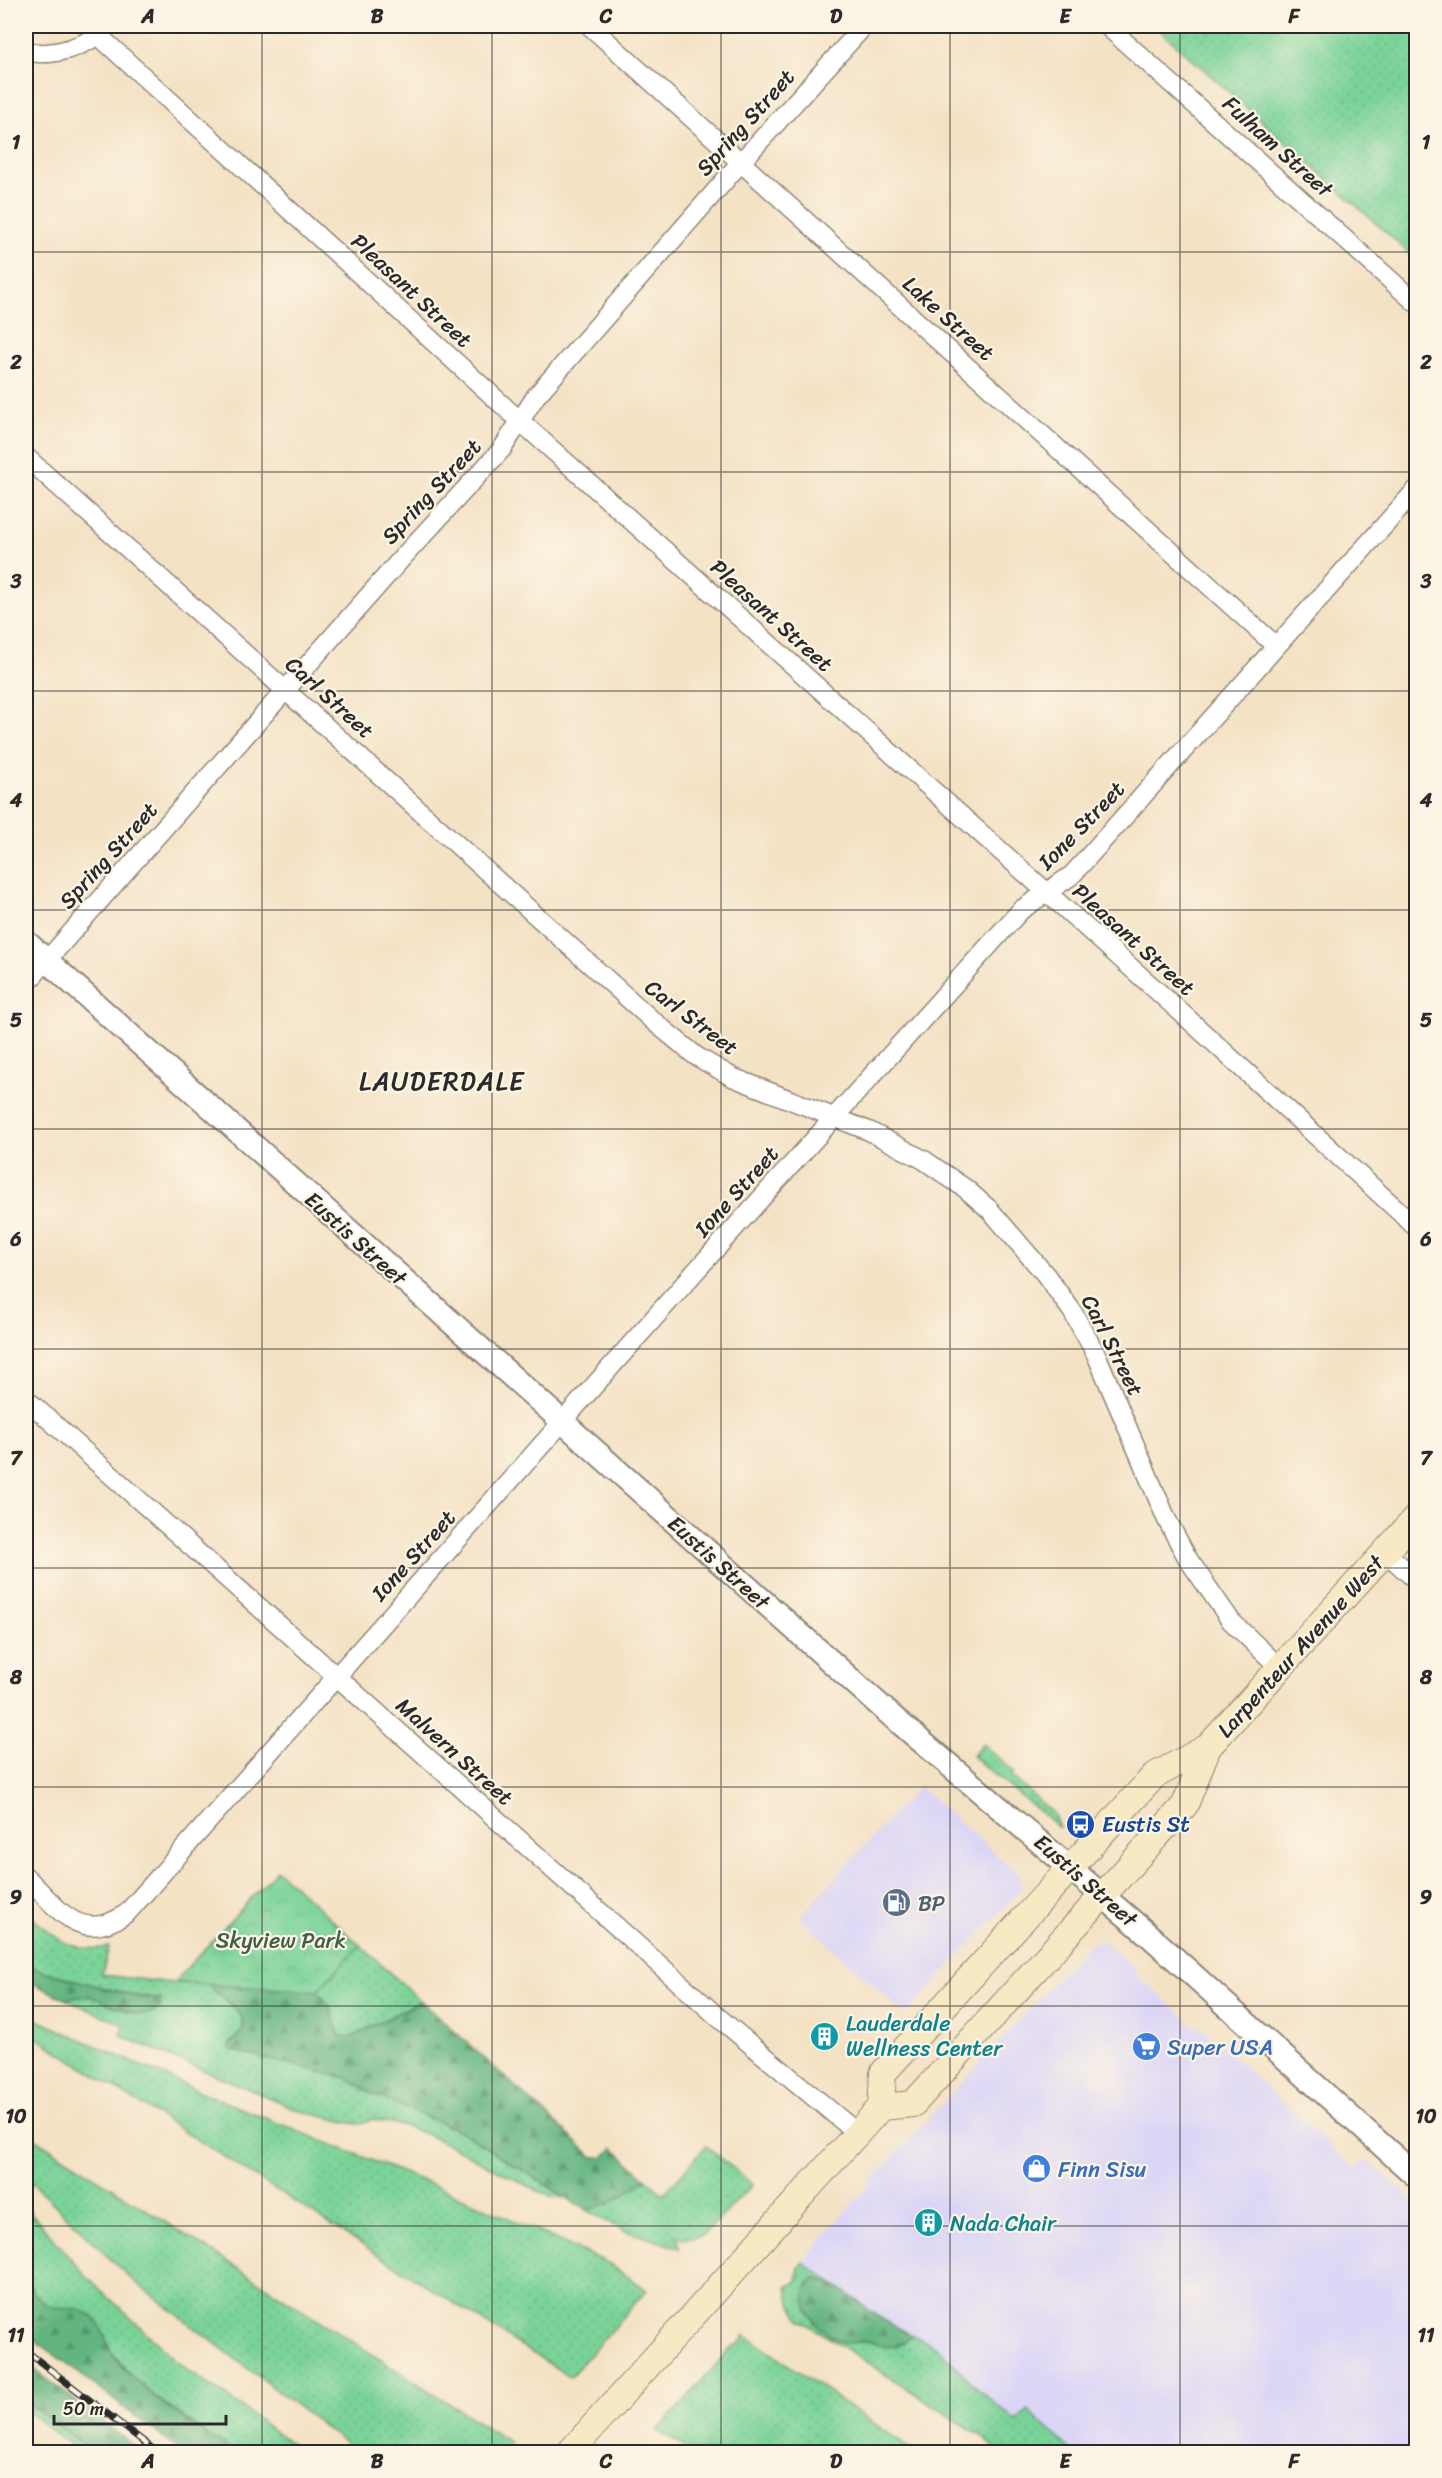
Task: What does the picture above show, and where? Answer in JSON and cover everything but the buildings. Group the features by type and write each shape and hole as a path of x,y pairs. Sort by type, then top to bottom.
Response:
{"main road":[{"name":"Larpenteur Avenue West","path":"1208,1747 1185,1804 1103,1895 913,2104 881,2107 883,2073 1154,1776 1208,1747 1416,1518"},
{"path":"570,2452 881,2107"}],"street":[{"name":"Lake Street","path":"590,26 1276,646"},
{"name":"Spring Street","path":"26,984 285,689 502,449 536,396 741,162 864,26"},
{"name":"Fulham Street","path":"1107,26 1416,303"},
{"path":"26,51 63,50 83,44 103,31"},
{"name":"Pleasant Street","path":"103,31 520,422 1416,1227"},
{"name":"Carl Street","path":"26,458 652,1020 696,1056 732,1077 869,1131 906,1150 966,1189 990,1210 1039,1267 1072,1311 1096,1354 1167,1520 1188,1559 1231,1620 1280,1668"},
{"name":"Ione Street","path":"26,1877 71,1919 83,1926 96,1928 112,1923 127,1913 561,1422 1021,910 1072,875 1416,490"},
{"name":"Eustis Street","path":"26,942 894,1718 1103,1895 1416,2176"},
{"name":"Malvern Street","path":"26,1399 719,2018 857,2133"},
{"path":"1385,1552 1416,1580"}],"shaded area":[{"path":"919,1786 1020,1875 1021,1889 906,2014 799,1918"},
{"path":"1105,1942 1138,1973 1137,1975 1198,2029 1200,2027 1352,2166 1368,2160 1416,2203 1416,2452 1073,2452 1028,2411 1016,2422 977,2388 937,2347 882,2319 803,2262 870,2182 1090,1943"}],"green space":[{"path":"1155,26 1416,26 1416,259"},
{"path":"983,1744 1014,1772 1011,1776 1053,1813 1059,1828 972,1756"},
{"name":"Skyview Park","path":"277,1870 360,1945 317,1991 174,1982"},
{"path":"26,1912 63,1941 83,1948 109,1947 102,1975 173,1983 207,1984 239,2012 243,2022 242,2031 230,2043 231,2050 347,2078 373,2094 460,2131 566,2198 538,2191 435,2138 405,2126 373,2119 361,2124 350,2123 304,2112 121,2036 124,2025 65,1999 82,1995 152,1997 134,1996 42,1971 26,1964"},
{"path":"360,1945 421,2001 350,2038 339,2035 330,2006 317,1991"},
{"path":"26,1964 42,1971 134,1996 161,1999 161,2007 151,2013 136,2014 89,1996 65,1999 26,1980"},
{"path":"207,1984 317,1991 330,2006 339,2035 350,2038 421,2001 592,2156 603,2158 613,2148 647,2179 610,2203 586,2210 460,2131 373,2094 347,2078 230,2050 229,2046 242,2031 242,2017 232,2005"},
{"path":"26,2015 210,2096 446,2190 606,2262 647,2290 570,2377 26,2031"},
{"path":"26,2133 511,2443 502,2452 357,2452 131,2279 26,2177"},
{"path":"706,2146 753,2184 706,2233 696,2237 678,2238 679,2248 623,2230 586,2210 610,2203 647,2179 664,2194"},
{"path":"26,2207 86,2276 185,2369 227,2396 302,2452 233,2452 133,2378 111,2351 96,2320 88,2313 51,2308 35,2296 26,2280"},
{"path":"803,2262 835,2285 818,2279 814,2322 840,2341 868,2341 875,2344 898,2346 912,2335 937,2347 977,2388 1016,2421 1028,2410 1073,2452 1000,2452 978,2434 801,2320 791,2304 787,2287 797,2282 799,2267"},
{"path":"818,2279 835,2285 882,2319 912,2335 901,2343 889,2347 868,2341 846,2343 826,2333 812,2317 805,2298 806,2289 811,2280"},
{"path":"26,2280 41,2301 56,2307 80,2310 94,2318 110,2350 127,2372 169,2408 233,2452 182,2452 26,2333"},
{"path":"745,2335 916,2452 695,2452 657,2431"},
{"path":"26,2363 142,2452 92,2452 26,2400"},
{"path":"26,2400 92,2452 80,2452 26,2410"}],"railway":[{"path":"26,2351 157,2452"}],"place":[{"name":"Eustis St","path":"1081,1824"},
{"name":"BP","path":"897,1903"},
{"name":"Lauderdale Wellness Center","path":"825,2036"},
{"name":"Super USA","path":"1146,2047"},
{"name":"Finn Sisu","path":"1037,2169"},
{"name":"Nada Chair","path":"929,2223"}],"district":[{"name":"LAUDERDALE","path":"442,1081"}]}
